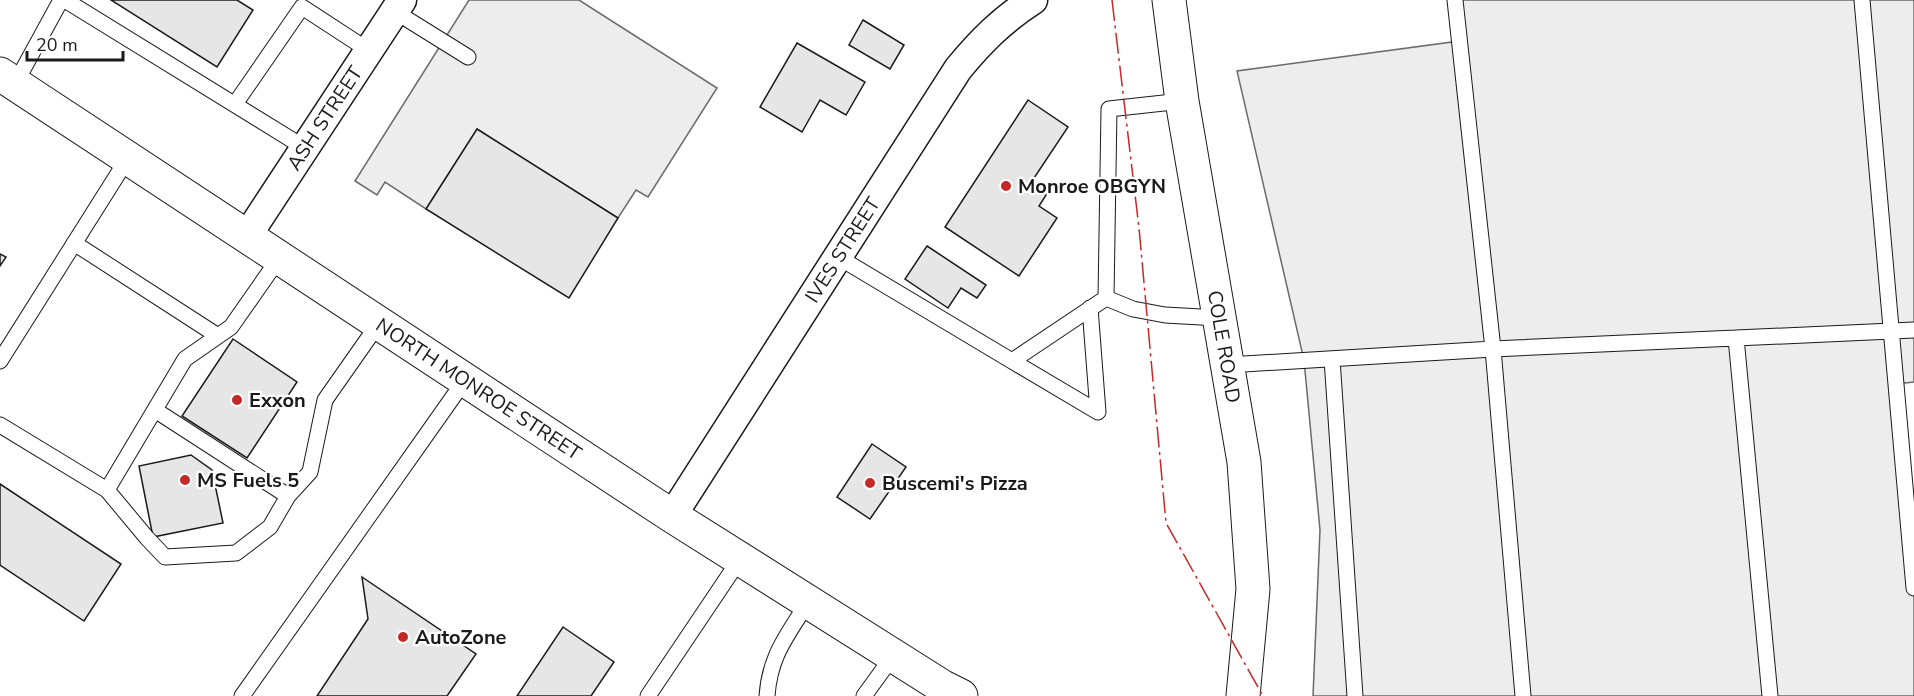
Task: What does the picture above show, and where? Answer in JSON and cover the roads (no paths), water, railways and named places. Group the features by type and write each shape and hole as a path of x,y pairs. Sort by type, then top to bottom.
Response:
{"main road":[{"name":"COLE ROAD","path":"1169,0 1182,101 1244,462 1252,578 1243,696"},
{"name":"NORTH MONROE STREET","path":"8,79 672,516 893,656 947,693"}],"street":[{"name":"IVES STREET","path":"672,516 958,69 982,39 1009,15 1033,0"},
{"name":"ASH STREET","path":"248,236 398,5"}],"lane":[{"path":"8,79 63,0 305,147"},
{"path":"1455,0 1493,349 1523,696"},
{"path":"1862,0 1914,588"},
{"path":"398,5 468,57"},
{"path":"235,104 302,7 368,51"},
{"path":"1106,298 1109,109 1182,101"},
{"path":"0,361 128,158"},
{"path":"74,243 218,336"},
{"path":"108,490 185,359 231,327 280,257"},
{"path":"837,257 1098,412 1090,308"},
{"path":"1012,361 1106,298"},
{"path":"1106,298 1133,309 1165,315 1220,318"},
{"path":"0,425 108,490 165,557 236,553 270,527 288,496 310,472 325,400 379,323"},
{"path":"1228,365 1493,349 1914,330"},
{"path":"1736,338 1770,696"},
{"path":"1332,359 1355,696"},
{"path":"242,696 465,380"},
{"path":"156,410 288,496"},
{"path":"648,696 740,559"},
{"path":"767,696 768,680 775,655 808,602"},
{"path":"864,696 893,656"}],"place":[{"name":"Monroe OBGYN","path":"1006,186"},
{"name":"Exxon","path":"237,400"},
{"name":"MS Fuels 5","path":"185,480"},
{"name":"Buscemi's Pizza","path":"870,483"},
{"name":"AutoZone","path":"403,637"}]}
